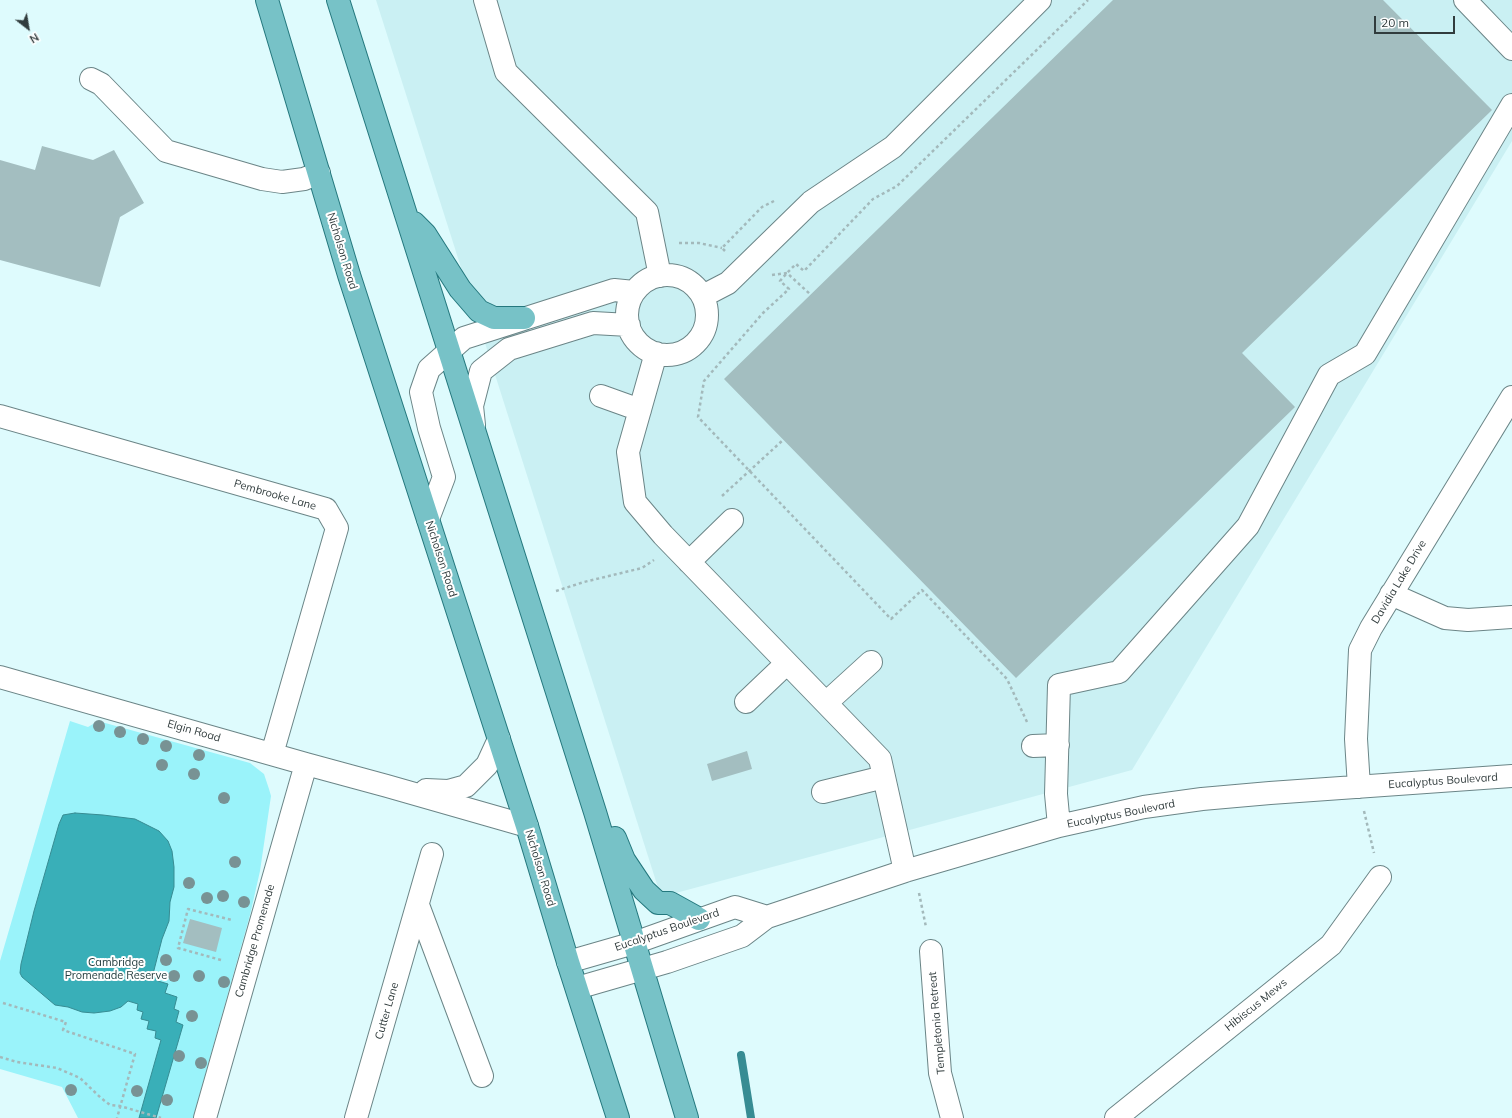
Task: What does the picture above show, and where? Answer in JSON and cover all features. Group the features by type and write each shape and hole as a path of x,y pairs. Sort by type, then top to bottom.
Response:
{"main road":[{"name":"Nicholson Road","path":"267,0 350,275 527,826 568,962 618,1118"},
{"path":"338,0 595,812 687,1118"},
{"path":"406,214 425,234 460,289 479,310 494,318 524,318"},
{"path":"595,812 611,829 624,860 644,890 658,903 670,903 699,919"}],"street":[{"path":"485,0 506,72 647,212 660,276"},
{"path":"703,296 728,284 811,202 893,147 1040,0"},
{"path":"1465,0 1512,49"},
{"path":"91,79 101,84 166,151 262,179 282,182 304,179 319,173"},
{"path":"1059,826 1056,794 1059,685 1119,672 1248,526 1329,375 1365,354 1512,105"},
{"path":"675,275 688,280 699,289 706,301 708,315 705,329 698,341 686,350 673,354 656,353 639,344 631,332 627,318 628,305 634,292 643,283 655,276 675,275"},
{"path":"428,519 444,478 429,428 421,392 429,369 464,338 614,290 634,292"},
{"path":"475,433 472,406 481,372 509,349 593,323 629,326"},
{"path":"656,353 628,452 635,502 663,535 880,759 911,879"},
{"path":"601,396 640,410"},
{"name":"Davidia Lake Drive","path":"1359,787 1356,739 1360,650 1391,594 1512,397"},
{"name":"Pembrooke Lane","path":"0,416 326,509 337,528 272,754"},
{"path":"689,562 732,520"},
{"path":"1391,594 1445,618 1468,620 1512,617"},
{"path":"826,703 871,662"},
{"path":"746,702 786,663"},
{"name":"Elgin Road","path":"0,677 527,826"},
{"name":"Elgin Road","path":"387,786 448,791 466,786 487,765 499,739"},
{"path":"1033,746 1058,745"},
{"name":"Cambridge Promenade","path":"205,1118 306,764"},
{"name":"Eucalyptus Boulevard","path":"577,988 643,970 742,936 767,917 911,879 1059,826 1144,807 1202,799 1512,776"},
{"path":"823,792 884,777"},
{"name":"Cutter Lane","path":"356,1118 432,854"},
{"name":"Hibiscus Mews","path":"1116,1118 1331,945 1380,877"},
{"path":"418,905 482,1076"},
{"name":"Eucalyptus Boulevard","path":"568,962 634,943 735,907 767,917"},
{"name":"Templetonia Retreat","path":"931,951 940,1073 952,1118"}],"path":[{"path":"1033,746 1030,730 1007,680 922,590 891,619 698,418 704,381 764,313 789,289 780,281 787,273 796,264 804,272 873,199 897,186 1088,0"},
{"path":"1359,787 1380,877"},
{"path":"911,879 931,951"},
{"path":"221,960 178,948 188,909 232,920"},
{"path":"3,1003 66,1022 63,1030 135,1054 117,1118"},
{"path":"0,1057 17,1062 57,1068 80,1078 110,1105 120,1106 161,1118"}],"shaded area":[{"path":"376,0 1512,0 1512,141 1132,770 661,897"},
{"path":"75,813 135,819 159,831 168,841 172,851 174,887 170,902 169,921 162,939 153,974 160,976 158,981 168,984 165,993 177,997 174,1009 179,1011 176,1022 183,1025 156,1118 139,1118 161,1040 155,1038 156,1031 147,1029 149,1021 141,1019 143,1012 137,1010 138,1004 128,1001 121,1007 110,1011 94,1013 82,1012 68,1007 55,1005 22,977 20,973 34,911 59,824 63,815"}],"green space":[{"name":"Cambridge Promenade Reserve","path":"70,721 88,727 98,721 250,763 264,774 269,789 271,796 260,871 250,915 193,1118 78,1118 62,1087 0,1069 0,961"}],"building":[{"path":"1113,0 1383,0 1492,110 1242,353 1295,407 1016,678 724,379"},
{"path":"42,146 93,160 114,150 144,203 120,217 100,287 0,260 0,160 35,170"},
{"path":"747,751 752,769 712,781 707,764"},
{"path":"190,919 222,928 216,952 183,943"}],"waterway":[{"path":"741,1055 751,1118"}]}
